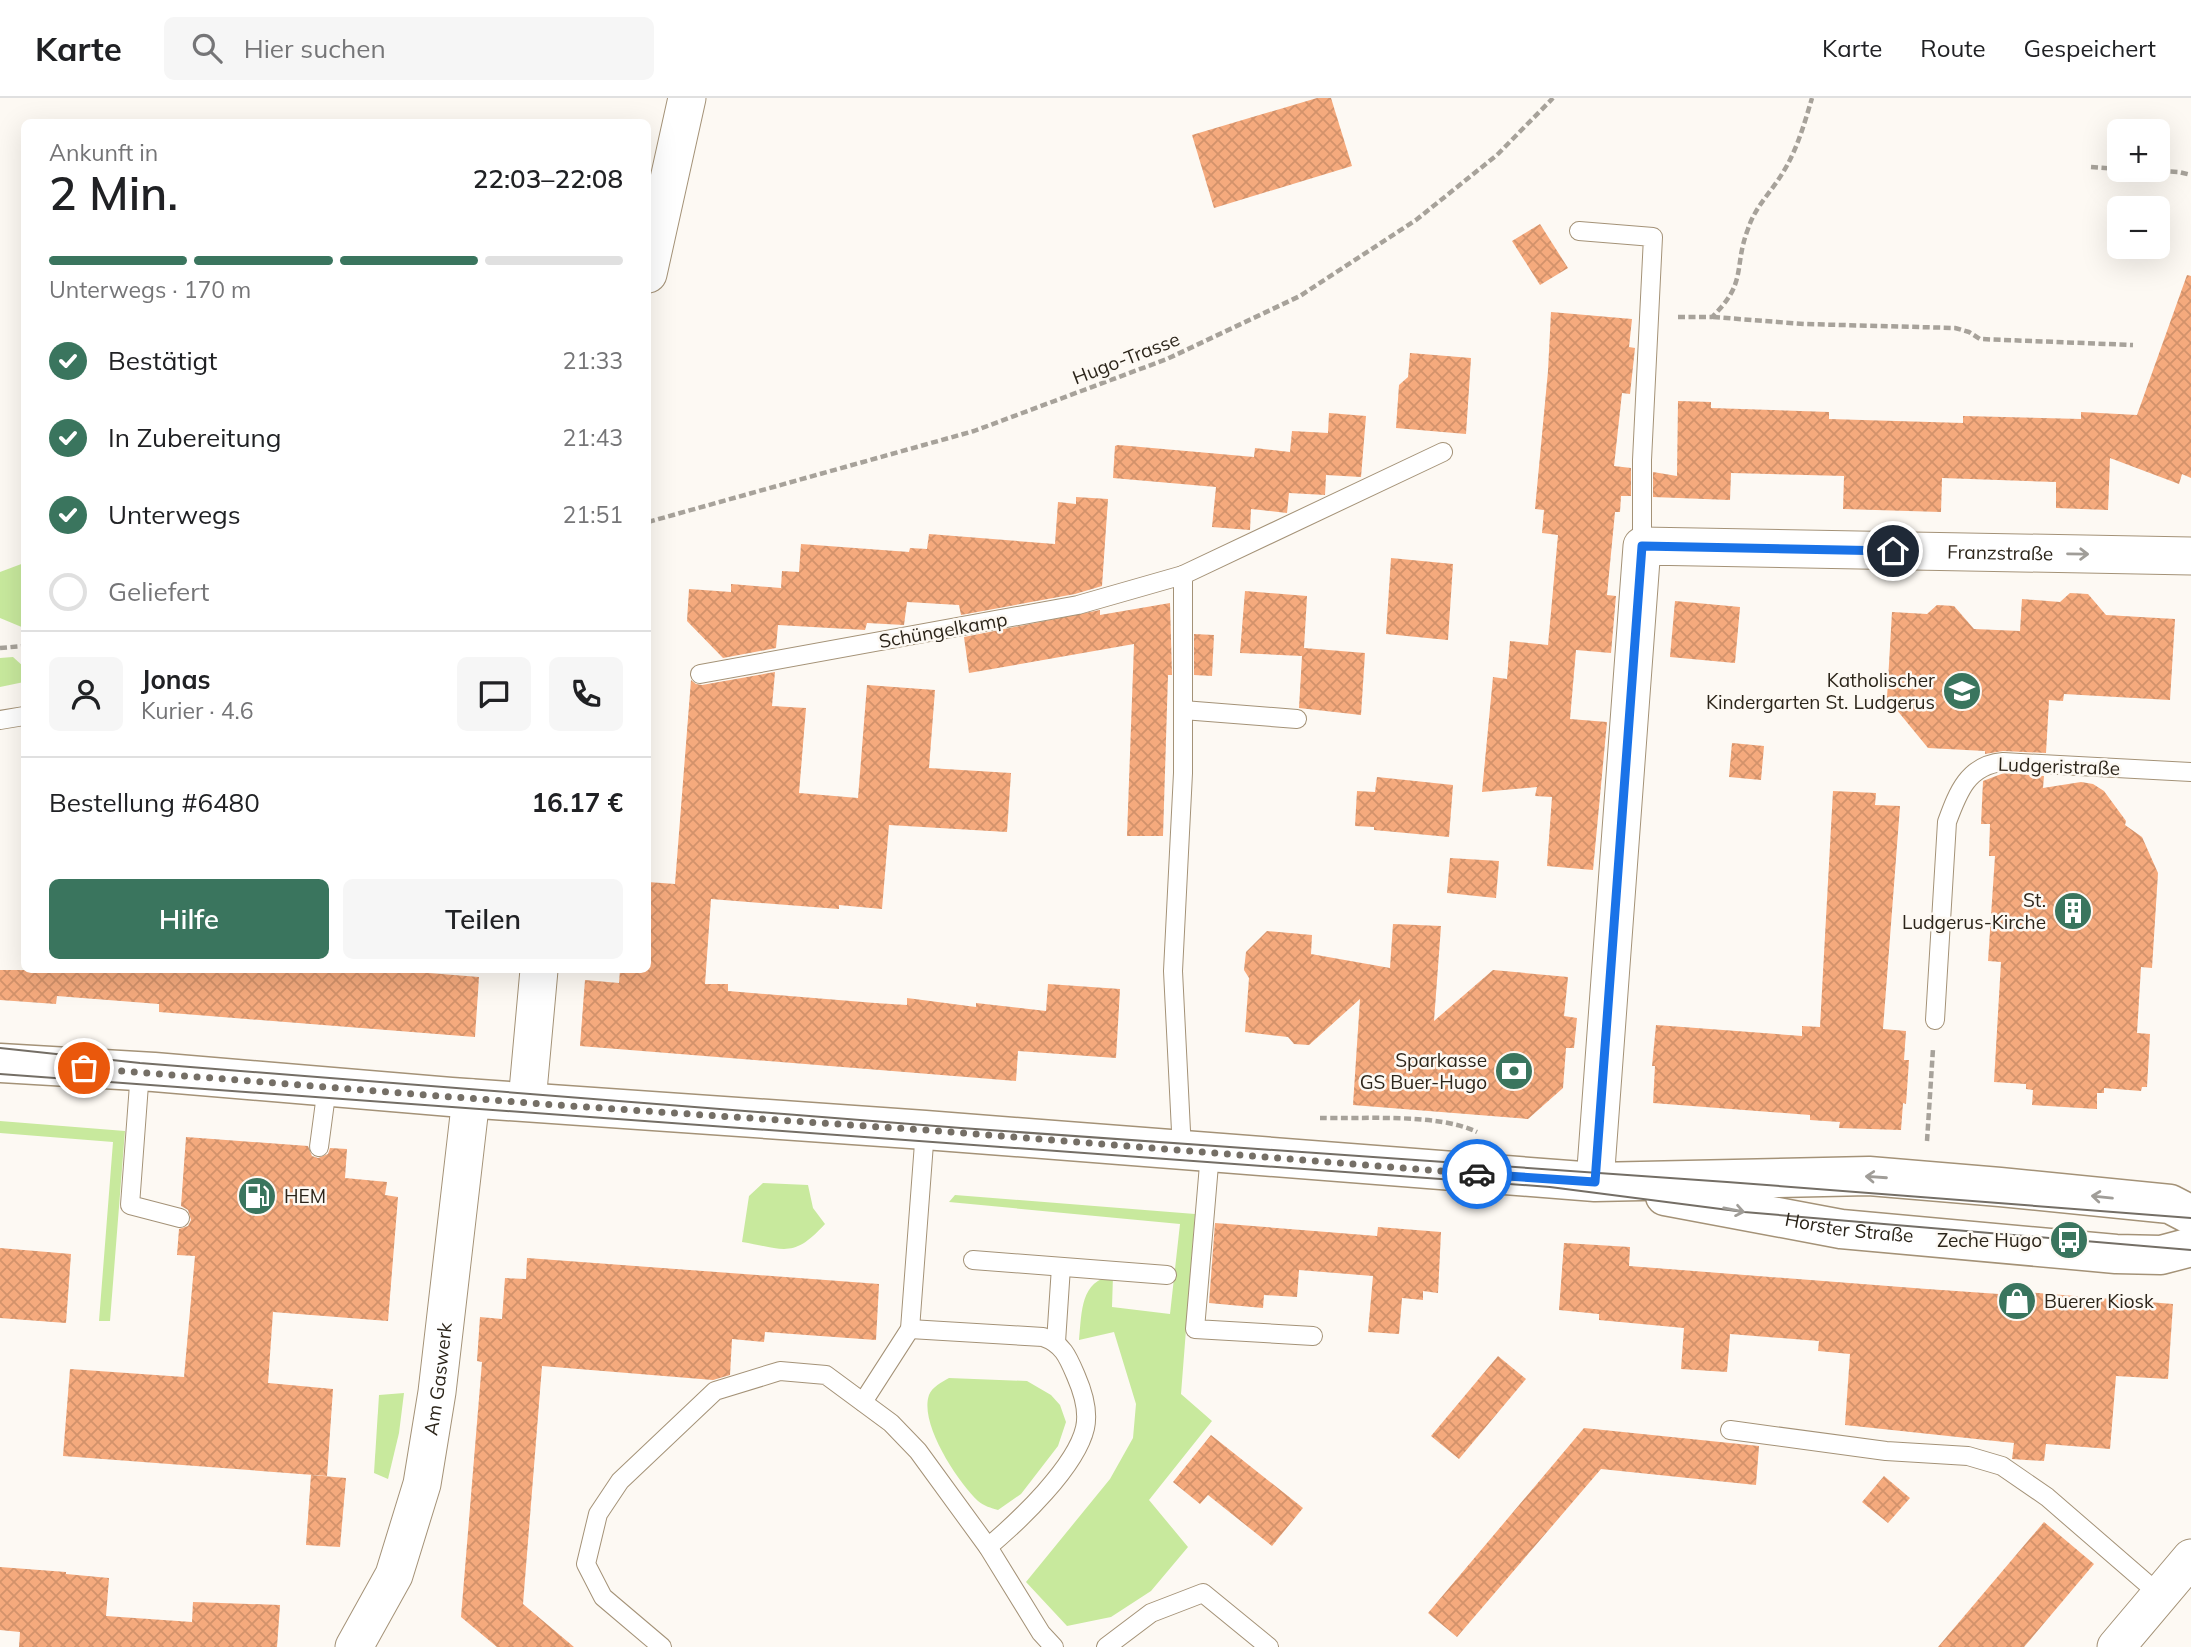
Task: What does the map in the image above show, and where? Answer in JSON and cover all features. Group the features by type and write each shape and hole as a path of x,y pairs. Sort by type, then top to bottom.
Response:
{"main road":[{"name":"Horster Straße","path":"0,1063 140,1071 1595,1182 1869,1176 2000,1186 2170,1204 2191,1214"},
{"name":"Horster Straße","path":"1595,1182 1841,1229 2116,1254 2161,1255 2191,1247"}],"street":[{"path":"651,260 687,98"},
{"path":"1595,1182 1642,546"},
{"name":"Franzstraße","path":"1642,546 2191,556"},
{"path":"527,1102 539,973"},
{"name":"Am Gaswerk","path":"354,1647 394,1575 422,1484 437,1392 471,1098"},
{"path":"2116,1647 2191,1558"}],"lane":[{"path":"1579,231 1653,237 1642,460 1642,546"},
{"name":"Schüngelkamp","path":"701,674 1078,605 1183,575 1443,452"},
{"path":"1183,575 1183,773 1174,971 1196,1152 1195,1329 1312,1336"},
{"path":"1183,710 1297,719"},
{"path":"0,720 21,716"},
{"name":"Ludgeristraße","path":"1935,1020 1947,822 1966,780 1991,763 2003,762 2191,772"},
{"path":"140,1071 130,1205 180,1218"},
{"path":"318,1147 327,1087"},
{"path":"863,1402 911,1329 925,1130"},
{"path":"973,1260 1167,1275"},
{"path":"1056,1342 1061,1267"},
{"path":"911,1329 1043,1337 1056,1342 1068,1359 1086,1401 1086,1425 1078,1450 1008,1531 988,1547"},
{"path":"662,1647 603,1597 586,1564 598,1514 620,1481 715,1391 780,1371 826,1375 891,1423 918,1451 988,1547 1041,1642"},
{"path":"1730,1430 1886,1451 1968,1456 2002,1466 2048,1497 2159,1594"},
{"path":"1106,1647 1151,1614 1203,1593 1269,1647"}],"path":[{"name":"Hugo-Trasse","path":"651,521 974,431 1167,359 1300,296 1416,220 1497,155 1553,98"},
{"path":"1712,317 1732,294 1739,279 1747,229 1762,200 1797,149 1812,98"},
{"path":"2091,167 2107,168"},
{"path":"2170,172 2191,176"},
{"path":"1675,329 1676,317 1712,317 1804,324 1955,328 1980,339 2133,345"},
{"path":"0,648 21,646"},
{"path":"1926,1146 1932,1059"}],"green space":[{"path":"21,564 21,627 0,618 0,572"},
{"path":"13,657 21,664 21,683 0,687 0,658"},
{"path":"0,1121 125,1131 110,1321 99,1321 113,1142 0,1133"},
{"path":"763,1183 808,1185 813,1208 825,1224 805,1243 788,1249 742,1242 749,1196"},
{"path":"955,1195 1195,1214 1181,1394 1212,1421 1149,1500 1188,1547 1151,1591 1111,1617 1067,1626 1026,1582 1110,1479 1133,1438 1136,1404 1114,1332 1079,1340 1085,1299 1094,1284 1113,1276 1112,1307 1170,1314 1180,1224 949,1202"},
{"path":"949,1378 1027,1381 1051,1395 1060,1405 1066,1422 1058,1446 1021,1494 998,1510 980,1503 970,1492 951,1467 935,1436 927,1407 929,1395 935,1387"},
{"path":"404,1393 399,1433 388,1479 374,1473 379,1395"}],"building":[{"path":"1317,98 1331,98 1352,166 1214,208 1192,135"},
{"path":"1540,224 1568,268 1540,285 1512,241"},
{"path":"2187,275 2191,276 2191,478 2182,474 2179,484 2110,458 2108,510 2056,508 2056,482 1942,478 1941,512 1843,509 1844,476 1731,473 1730,500 1653,497 1653,472 1677,476 1678,401 1711,402 1711,408 1829,412 1829,419 1963,423 1963,416 2081,419 2081,412 2137,415"},
{"path":"1551,312 1632,319 1629,347 1635,348 1630,394 1622,393 1614,466 1631,468 1631,496 1621,496 1620,512 1615,512 1607,595 1616,596 1611,653 1576,650 1570,719 1607,722 1593,870 1547,866 1552,797 1535,796 1537,787 1482,792 1493,677 1507,679 1510,641 1548,645 1558,535 1542,533 1544,510 1535,509"},
{"path":"1410,353 1471,358 1466,434 1396,428 1399,385 1408,377"},
{"path":"1329,413 1366,416 1361,477 1326,475 1325,495 1289,493 1287,513 1251,509 1250,530 1212,527 1216,487 1113,478 1115,446 1118,445 1254,457 1255,448 1290,452 1292,431 1328,433"},
{"path":"1076,497 1108,499 1102,586 1075,594 961,615 959,605 907,602 904,625 867,623 865,630 778,625 776,648 723,658 687,621 689,589 731,592 731,584 781,588 782,571 799,572 801,544 909,552 910,548 927,549 929,534 1055,544 1058,502 1076,504"},
{"path":"1391,558 1453,564 1448,640 1386,634"},
{"path":"1245,591 1307,596 1304,648 1365,653 1361,715 1299,708 1302,656 1240,653"},
{"path":"2070,593 2088,594 2106,615 2175,619 2170,700 2064,694 2063,701 2049,700 2046,753 2003,751 1985,754 1985,751 1928,748 1887,698 1892,612 1927,614 1937,605 1954,606 1974,629 2020,631 2022,599 2060,602"},
{"path":"1675,601 1740,607 1735,663 1670,657"},
{"path":"1170,603 1172,675 1168,675 1163,836 1127,836 1134,644 969,673 964,637 1100,610 1100,615"},
{"path":"1194,634 1214,635 1212,676 1194,675"},
{"path":"775,672 772,706 806,708 799,793 858,798 867,685 935,690 929,768 1011,773 1007,832 889,825 882,909 839,905 839,909 711,899 705,984 728,984 728,991 875,1003 907,1005 907,998 976,1007 976,1003 1046,1011 1048,984 1120,989 1116,1058 1018,1051 1016,1081 580,1046 585,980 619,983 620,973 651,973 651,882 675,884 691,680 702,685"},
{"path":"1732,743 1764,746 1761,780 1729,777"},
{"name":"St. Ludgerus-Kirche","path":"2004,773 2044,776 2043,788 2081,782 2093,784 2104,791 2126,821 2125,825 2142,837 2158,873 2152,968 2141,967 2137,1033 2150,1034 2147,1087 2142,1087 2141,1091 2104,1088 2104,1093 2097,1093 2097,1109 2032,1105 2033,1090 2026,1089 2026,1084 1994,1082 2001,962 1988,961 1995,856 1989,856 1990,824 1981,824 1983,781"},
{"path":"1377,777 1453,785 1449,837 1355,826 1357,791 1375,792"},
{"path":"1833,791 1876,793 1875,805 1900,806 1883,1029 1906,1031 1904,1060 1909,1060 1901,1130 1839,1128 1840,1122 1810,1120 1810,1115 1653,1103 1655,1066 1652,1066 1656,1025 1802,1036 1802,1026 1820,1027"},
{"path":"1450,858 1499,861 1496,898 1447,893"},
{"path":"1393,924 1441,926 1434,1021 1493,970 1568,977 1564,1016 1577,1018 1574,1048 1566,1048 1563,1088 1528,1119 1353,1105 1360,999 1309,1045 1294,1044 1288,1037 1245,1032 1249,978 1244,970 1246,952 1267,931 1312,935 1311,954 1390,968"},
{"path":"0,970 21,970 21,973 429,973 479,977 475,1037 159,1012 159,1004 57,996 56,1004 0,1000"},
{"path":"186,1137 308,1146 312,1156 318,1158 328,1154 330,1148 347,1149 345,1178 387,1182 385,1195 398,1197 388,1321 273,1312 268,1383 333,1389 327,1476 63,1456 70,1369 184,1377 195,1256 177,1255 179,1229 188,1226 191,1220 188,1210 181,1206"},
{"path":"1215,1223 1377,1236 1378,1227 1441,1232 1438,1293 1423,1291 1423,1300 1402,1298 1399,1334 1368,1332 1373,1276 1299,1270 1297,1297 1264,1295 1263,1308 1209,1303"},
{"path":"1564,1243 1630,1247 1629,1266 1927,1289 1999,1294 2000,1290 2173,1304 2168,1379 2116,1376 2110,1449 2046,1444 2044,1461 2012,1459 2014,1443 1845,1425 1850,1354 1818,1351 1819,1341 1730,1334 1727,1372 1681,1369 1684,1328 1599,1320 1599,1314 1559,1310"},
{"path":"0,1248 71,1254 66,1323 0,1318"},
{"path":"527,1258 879,1284 876,1340 765,1332 764,1342 732,1339 730,1375 713,1380 542,1366 523,1604 574,1647 497,1647 461,1617 482,1362 477,1361 480,1317 502,1319 505,1278 526,1279"},
{"path":"1498,1356 1526,1379 1459,1459 1431,1436"},
{"path":"1584,1428 1759,1446 1756,1485 1601,1469 1457,1637 1428,1613"},
{"path":"1211,1435 1303,1508 1272,1546 1208,1495 1200,1504 1173,1482"},
{"path":"311,1475 346,1478 340,1547 306,1545"},
{"path":"1884,1476 1910,1498 1888,1523 1862,1502"},
{"path":"2044,1522 2094,1564 2024,1647 1938,1647"},
{"path":"0,1567 109,1578 106,1616 192,1622 193,1602 280,1605 277,1647 19,1647 20,1632 0,1630"}],"tram line":[{"path":"0,1048 140,1063 961,1128 2191,1218"},
{"path":"0,1074 1550,1187 1744,1212 2191,1250"}],"way so far":[{"path":"84,1068 1477,1174"}],"place":[{"name":"Katholischer Kindergarten St. Ludgerus","path":"1962,691"},
{"name":"St. Ludgerus-Kirche","path":"2073,911"},
{"name":"Sparkasse GS Buer-Hugo","path":"1514,1071"},
{"name":"HEM","path":"257,1196"},
{"name":"Zeche Hugo","path":"2069,1240"},
{"name":"Buerer Kiosk","path":"2017,1301"}],"route":[{"path":"1477,1174 1595,1182 1642,546 1893,551"}]}
